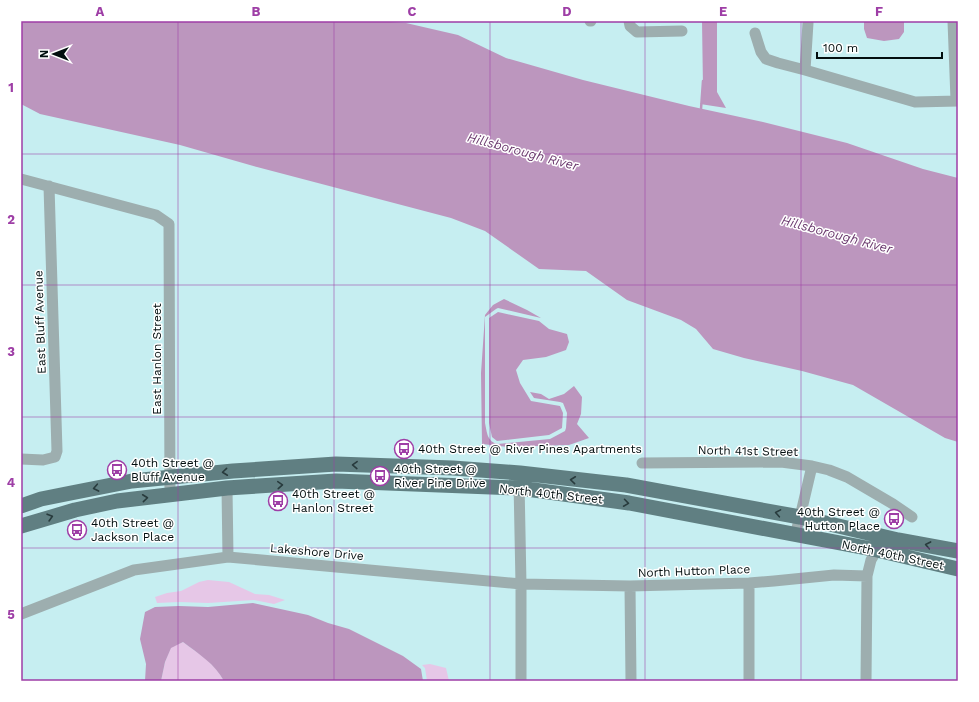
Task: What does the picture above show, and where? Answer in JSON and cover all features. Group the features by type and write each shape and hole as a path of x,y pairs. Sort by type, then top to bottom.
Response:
{"main road":[{"name":"North 40th Street","path":"21,506 41,499 132,481 233,471 336,464 453,468 877,550 958,568"},
{"path":"336,464 336,481"},
{"name":"North 40th Street","path":"21,526 75,510 117,501 227,488 336,481 519,481 626,485 800,517 898,540 958,551"}],"street":[{"path":"628,21 630,26 637,32 682,31"},
{"path":"755,33 761,52 766,59 778,63 915,102 957,100 953,21"},
{"path":"805,70 808,23"},
{"path":"21,179 49,186"},
{"name":"East Hanlon Street","path":"49,186 156,215 169,224 170,495"},
{"name":"East Bluff Avenue","path":"21,459 43,460 54,457 57,450 49,186"},
{"name":"North 41st Street","path":"642,463 781,462 812,466 829,470 847,478 894,504 912,517"},
{"path":"795,535 812,466"},
{"path":"519,481 521,681"},
{"path":"227,488 228,557"},
{"path":"866,681 867,576 871,560 877,550 898,540"},
{"name":"Lakeshore Drive","path":"21,614 134,570 228,557 521,584"},
{"name":"North Hutton Place","path":"521,584 630,586 749,583 834,575 867,576"},
{"path":"749,583 749,681"},
{"path":"630,586 631,681"}],"shaded area":[{"path":"208,580 229,582 255,594 269,595 285,600 274,604 254,600 208,603 157,603 155,597 181,591 199,582"},
{"path":"183,642 211,664 224,681 161,681 165,662 171,647"},
{"path":"430,664 446,668 449,681 427,681 425,668 422,665"}],"water":[{"name":"Hillsborough River","path":"21,21 374,21 406,23 458,35 506,58 583,80 847,143 923,169 958,178 958,442 945,438 853,385 713,349 696,329 681,320 627,300 586,271 539,269 485,231 451,218 257,167 180,145 40,114 21,104"},
{"path":"702,21 717,21 717,92 726,108 700,104 702,102 703,88"},
{"path":"864,21 904,21 904,32 899,39 884,41 867,38 864,29"},
{"path":"504,299 541,318 498,308 485,317 485,423 490,439 494,443 498,444 550,439 565,431 567,413 563,403 534,398 530,392 541,394 549,399 564,394 574,386 582,397 581,414 577,424 589,438 569,445 508,447 482,444 481,373 485,315 493,305"},
{"path":"498,312 539,321 549,329 567,334 569,342 566,350 546,357 523,360 516,370 520,383 531,401 560,406 563,413 562,428 549,435 497,441 492,437 489,423 489,318"},
{"path":"253,603 308,615 349,629 403,656 421,669 423,681 224,681 211,664 183,642 171,648 165,662 161,681 145,681 146,664 140,639 145,612 155,607 208,607"}],"waterway":[{"path":"701,109 703,81"}],"place":[{"name":"40th Street @ River Pines Apartments","path":"404,449"},
{"name":"40th Street @ Bluff Avenue","path":"117,470"},
{"name":"40th Street @ River Pine Drive","path":"380,476"},
{"name":"40th Street @ Hanlon Street","path":"278,501"},
{"name":"40th Street @ Hutton Place","path":"894,519"},
{"name":"40th Street @ Jackson Place","path":"77,530"}]}
